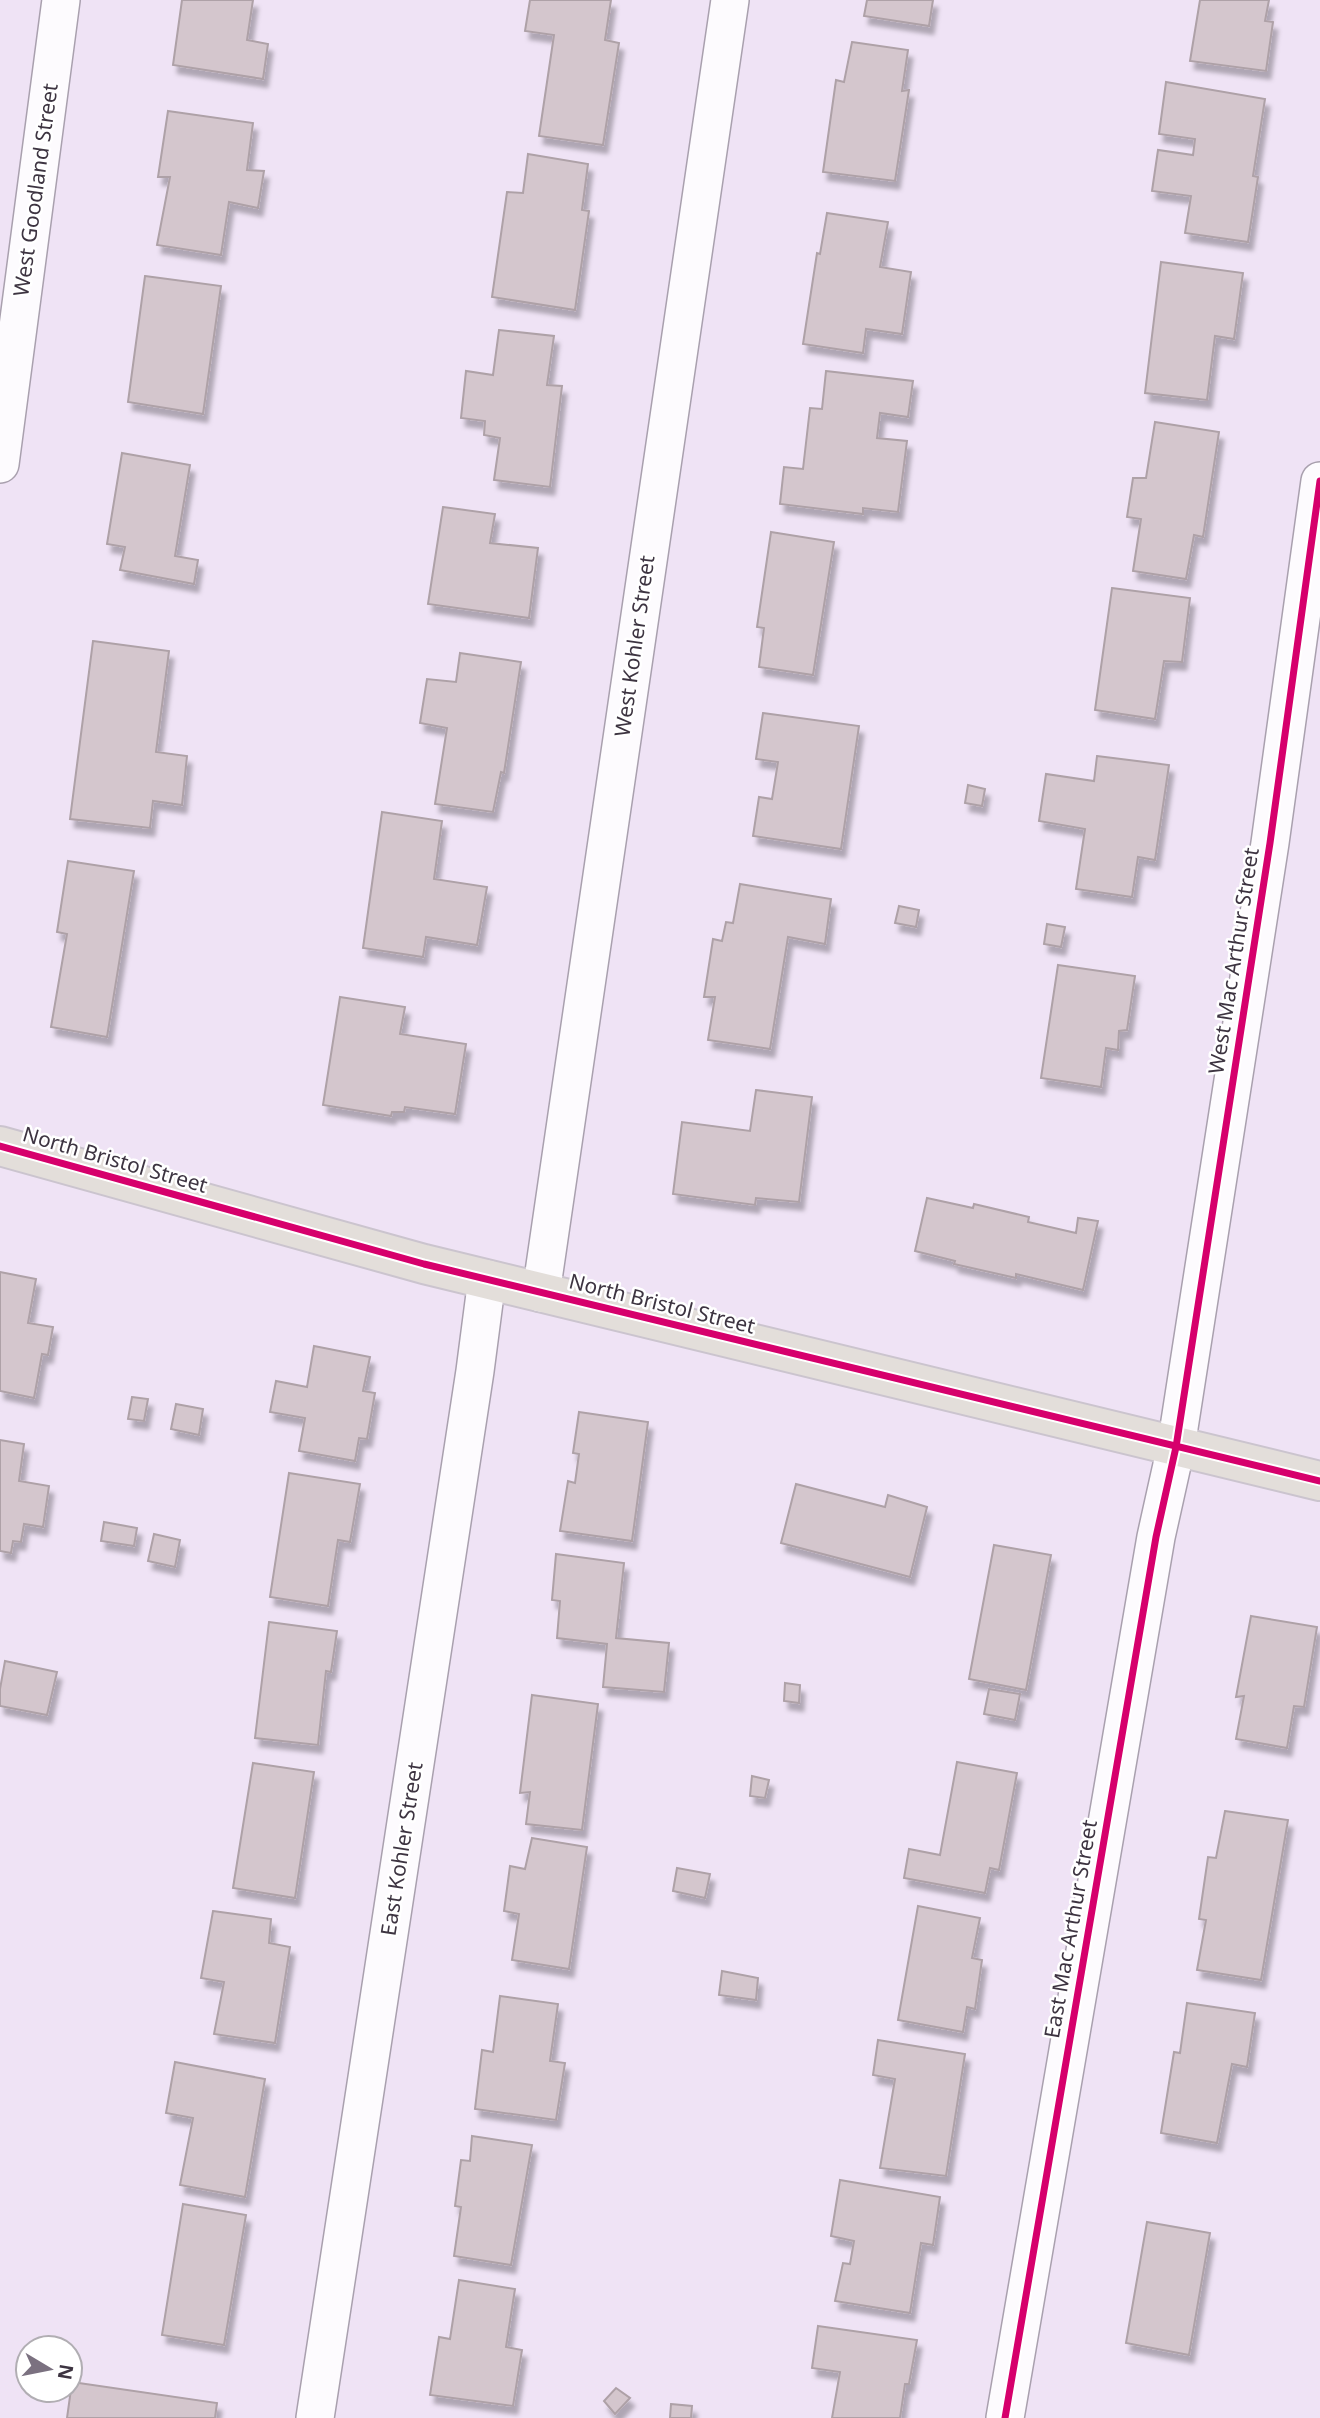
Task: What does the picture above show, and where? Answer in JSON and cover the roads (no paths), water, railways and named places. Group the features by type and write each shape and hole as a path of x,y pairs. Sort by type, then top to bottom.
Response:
{"main road":[{"name":"North Bristol Street","path":"0,1146 424,1264 1320,1481"}],"street":[{"name":"West Goodland Street","path":"0,464 61,0"},
{"name":"West Kohler Street","path":"541,1293 730,0"},
{"name":"West Mac Arthur Street","path":"1176,1447 1270,843 1304,708 1320,481"},
{"name":"East Kohler Street","path":"315,2418 487,1279"},
{"name":"East Mac Arthur Street","path":"1005,2418 1156,1537 1176,1447"}]}
